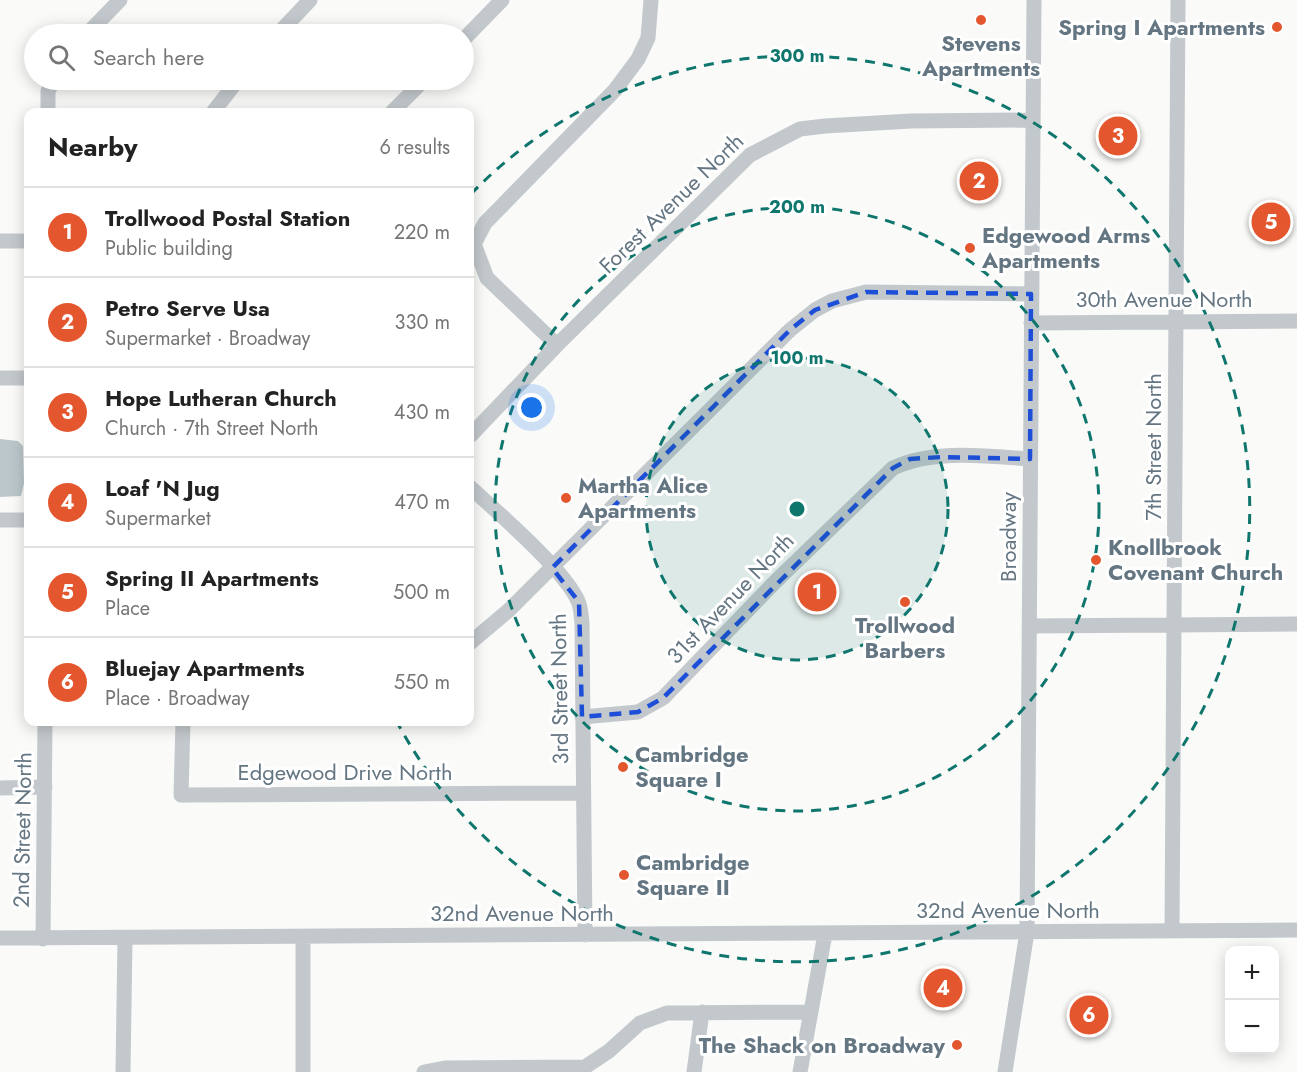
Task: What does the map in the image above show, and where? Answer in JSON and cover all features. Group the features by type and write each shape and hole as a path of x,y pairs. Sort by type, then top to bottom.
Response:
{"street":[{"path":"97,24 120,0"},
{"path":"287,24 310,0"},
{"path":"474,29 502,0"},
{"path":"557,345 487,278 474,244 485,223 615,90 638,59 648,38 651,0"},
{"name":"Broadway","path":"1005,1072 1028,932 1034,0"},
{"name":"7th Street North","path":"1172,931 1178,0"},
{"path":"48,108 49,90"},
{"path":"216,108 230,90"},
{"path":"396,108 414,90"},
{"name":"Forest Avenue North","path":"474,432 557,345 750,155 777,139 800,129 825,126 910,121 1032,120"},
{"path":"0,241 24,241"},
{"path":"474,640 509,610 783,336 814,310 832,301 866,292 1031,294"},
{"name":"30th Avenue North","path":"1031,323 1297,321"},
{"path":"0,378 24,378"},
{"name":"31st Avenue North","path":"582,717 638,712 663,698 775,582 893,468 910,459 942,457 1030,459"},
{"name":"3rd Street North","path":"474,491 552,568 568,585 579,602 585,935"},
{"path":"0,520 24,520"},
{"path":"1029,626 1297,624"},
{"name":"2nd Street North","path":"42,939 45,726"},
{"name":"Edgewood Drive North","path":"183,726 181,795 583,793"},
{"path":"0,788 45,787"},
{"name":"32nd Avenue North","path":"0,938 1297,930"},
{"path":"800,1072 825,934"},
{"path":"303,937 303,1072"},
{"path":"123,1072 125,939"},
{"path":"694,1072 702,1012"},
{"path":"424,1072 445,1068 585,1070 640,1023 667,1013 810,1012"}],"highlighted area":[{"path":"866,292 1031,294 1030,459 942,457 910,459 893,468 663,698 638,712 582,717 579,602 552,568 790,330 815,310"}],"shaded area":[{"path":"0,439 18,441 23,446 24,483 21,496 0,497"}],"place":[{"name":"Stevens Apartments","path":"981,20"},
{"name":"Spring I Apartments","path":"1277,27"},
{"name":"Hope Lutheran Church","path":"1118,136"},
{"name":"Petro Serve Usa","path":"979,181"},
{"name":"Spring II Apartments","path":"1271,222"},
{"name":"Edgewood Arms Apartments","path":"970,248"},
{"name":"Martha Alice Apartments","path":"566,498"},
{"name":"Knollbrook Covenant Church","path":"1096,560"},
{"name":"Trollwood Postal Station","path":"817,592"},
{"name":"Trollwood Barbers","path":"905,602"},
{"name":"Cambridge Square I","path":"623,767"},
{"name":"Cambridge Square II","path":"624,875"},
{"name":"Loaf 'N Jug","path":"943,988"},
{"name":"Bluejay Apartments","path":"1089,1015"},
{"name":"The Shack on Broadway","path":"957,1045"}]}
